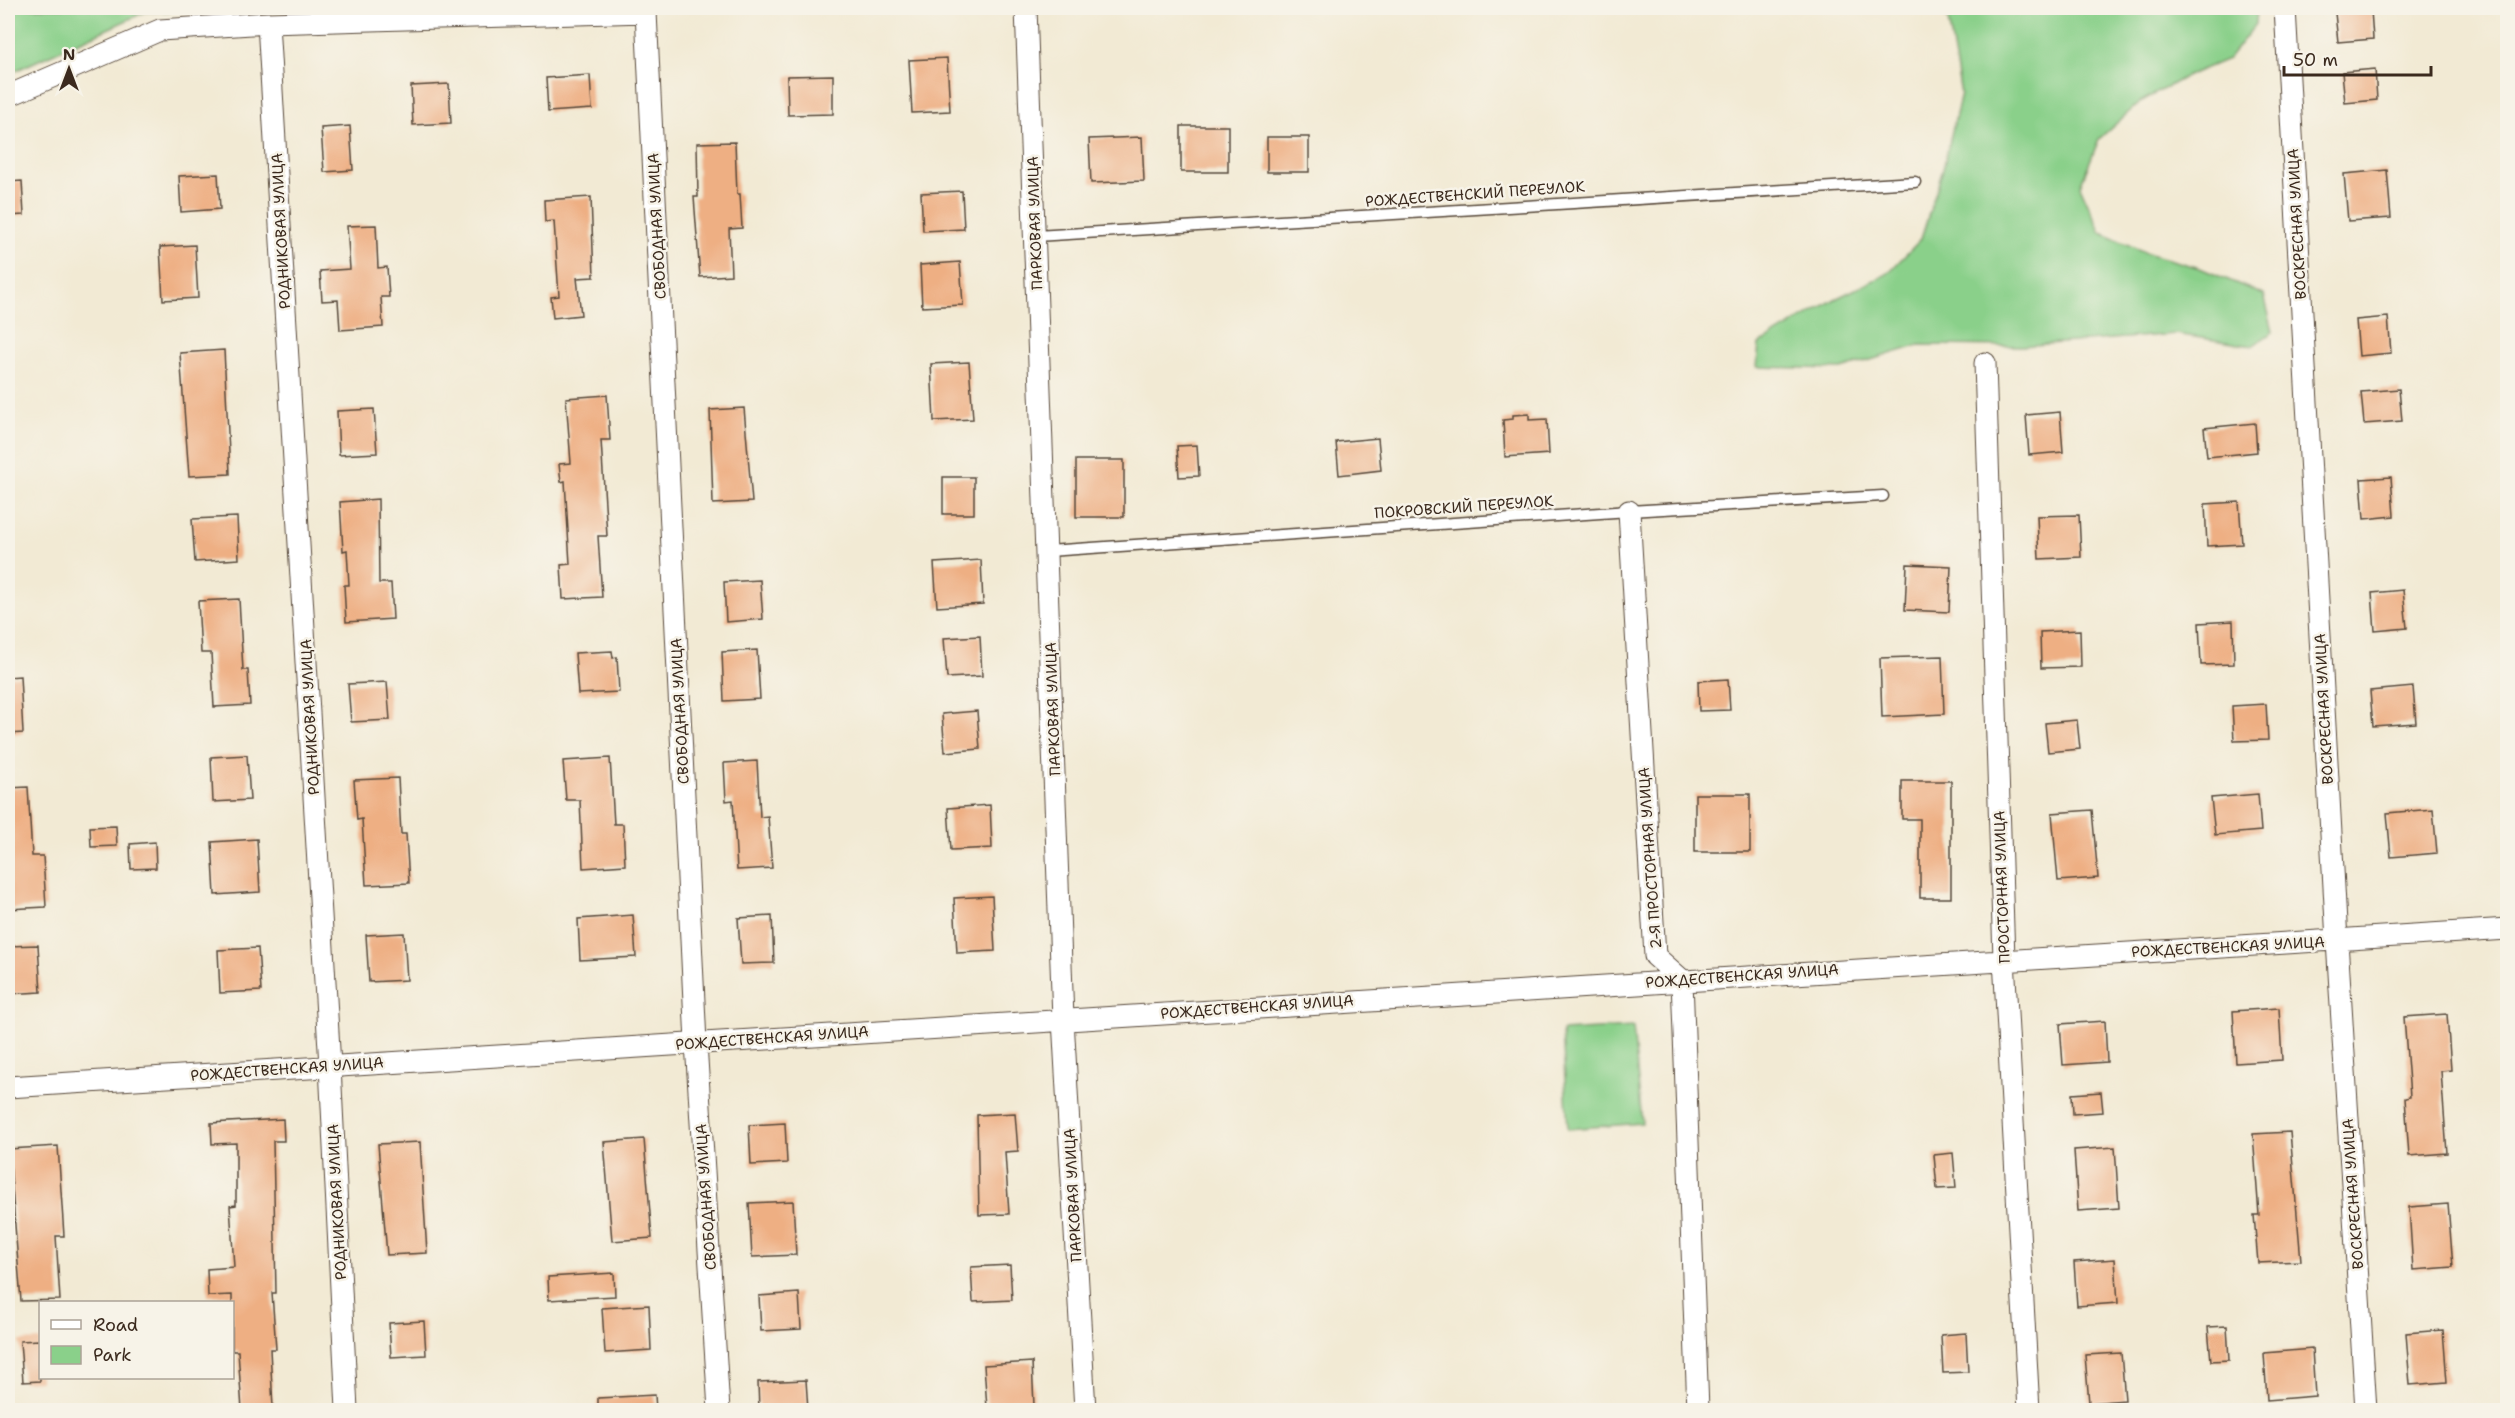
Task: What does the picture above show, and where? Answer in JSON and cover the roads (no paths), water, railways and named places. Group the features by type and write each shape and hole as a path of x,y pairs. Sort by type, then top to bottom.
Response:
{"street":[{"name":"ПАРКОВАЯ УЛИЦА","path":"1026,8 1063,1019 1085,1410"},
{"name":"ВОСКРЕСНАЯ УЛИЦА","path":"2286,8 2337,941 2366,1410"},
{"name":"СВОБОДНАЯ УЛИЦА","path":"268,23 646,12 696,1042 719,1410"},
{"path":"8,96 160,30 268,23"},
{"name":"РОДНИКОВАЯ УЛИЦА","path":"268,23 330,1066 347,1410"},
{"name":"ПРОСТОРНАЯ УЛИЦА","path":"1984,363 2004,959 2030,1410"},
{"name":"2-Я ПРОСТОРНАЯ УЛИЦА","path":"1629,511 1655,956 1682,980"},
{"name":"РОЖДЕСТВЕНСКАЯ УЛИЦА","path":"8,1087 2004,959 2337,941 2508,929"},
{"path":"1682,980 1698,1410"}],"lane":[{"name":"РОЖДЕСТВЕНСКИЙ ПЕРЕУЛОК","path":"1036,236 1916,182"},
{"name":"ПОКРОВСКИЙ ПЕРЕУЛОК","path":"1047,551 1883,496"}]}
